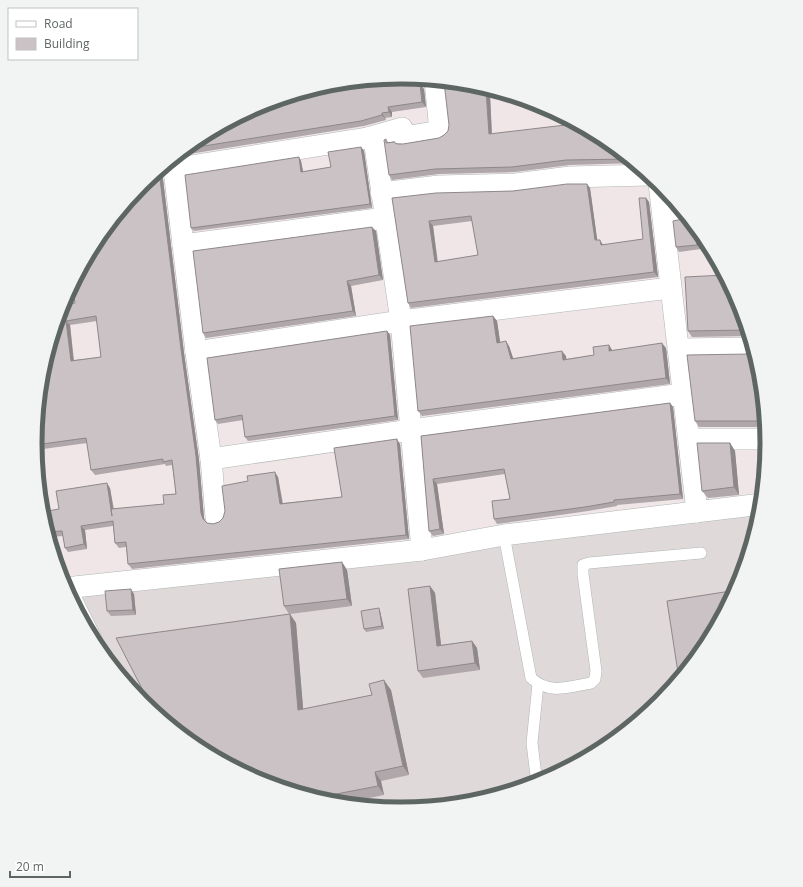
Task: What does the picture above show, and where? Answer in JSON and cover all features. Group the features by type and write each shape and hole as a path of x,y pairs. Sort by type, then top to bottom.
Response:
{"street":[{"path":"216,517 211,459 196,352 174,170 178,168 367,138 402,128 404,138 440,131 435,86"},
{"path":"367,138 374,140 400,321 422,550"},
{"path":"381,193 439,186 516,184 570,177 641,175"},
{"path":"660,194 670,288 698,512"},
{"path":"663,216 678,214"},
{"path":"183,245 384,218"},
{"path":"196,352 400,321 670,288"},
{"path":"678,349 748,348"},
{"path":"211,459 411,430 683,394"},
{"path":"689,438 761,439"},
{"path":"72,588 422,550 504,535 756,505"}],"lane":[{"path":"504,535 531,678 538,684 553,689 591,683 595,679 596,671 582,574 583,566 589,563 701,553"},
{"path":"536,777 532,743 538,684"}],"shaded area":[{"path":"754,513 749,537 734,581 713,623 687,662 672,681 639,714 620,729 581,755 539,776 495,791 448,800 402,803 355,800 331,796 308,791 264,776 222,755 183,729 164,714 131,681 116,662 90,623 73,590"}],"building":[{"path":"402,84 420,85 422,102 388,107 389,112 361,121 200,147 242,121 264,111 308,96 355,87"},
{"path":"445,87 486,94 489,134 568,125 621,159 566,160 512,167 435,169 389,175 384,140 386,139 386,143 394,142 397,144 403,144 439,138 448,131 449,125"},
{"path":"361,147 370,204 191,228 185,175 299,157 301,172 331,167 328,152"},
{"path":"160,177 196,456 201,513 203,519 207,523 213,524 219,522 223,518 225,511 222,486 248,481 247,476 275,472 280,504 342,497 334,448 397,439 406,535 128,564 126,542 115,543 113,521 81,526 84,544 65,548 62,531 53,532 48,511 59,509 56,491 107,483 112,516 111,509 164,504 163,495 176,494 172,460 163,462 163,459 91,470 86,438 42,444 45,397 54,350 69,306 70,304 75,303 74,296 79,284 103,244 131,206","holes":["96,316 101,357 71,361 66,321"]},
{"path":"567,184 587,184 595,240 600,240 601,245 643,239 639,198 646,198 654,272 408,303 392,198 436,193 513,191","holes":["471,216 478,255 435,262 429,221"]},
{"path":"682,219 697,239 697,245 676,247 673,221"},
{"path":"372,227 379,275 347,281 353,311 203,333 193,251"},
{"path":"719,275 734,306 743,330 688,331 685,277"},
{"path":"493,316 497,343 506,341 511,359 562,351 563,360 594,355 593,347 609,345 609,351 662,343 666,378 418,411 410,326"},
{"path":"387,331 395,416 245,437 242,415 215,420 207,358"},
{"path":"750,354 758,397 760,421 695,421 687,355"},
{"path":"670,403 680,494 614,500 614,502 585,507 494,519 492,501 510,499 504,469 433,479 440,529 429,531 421,436"},
{"path":"697,443 730,443 734,487 702,491"},
{"path":"342,562 347,599 284,606 279,569"},
{"path":"430,586 437,646 472,641 475,663 418,671 408,589"},
{"path":"131,589 133,610 107,611 105,591"},
{"path":"729,591 713,623 678,673 667,601"},
{"path":"379,608 382,626 364,629 361,611"},
{"path":"290,614 298,710 372,695 369,684 384,680 403,766 375,772 378,786 328,795 308,791 264,776 222,755 183,729 164,714 147,698 116,638"}]}
